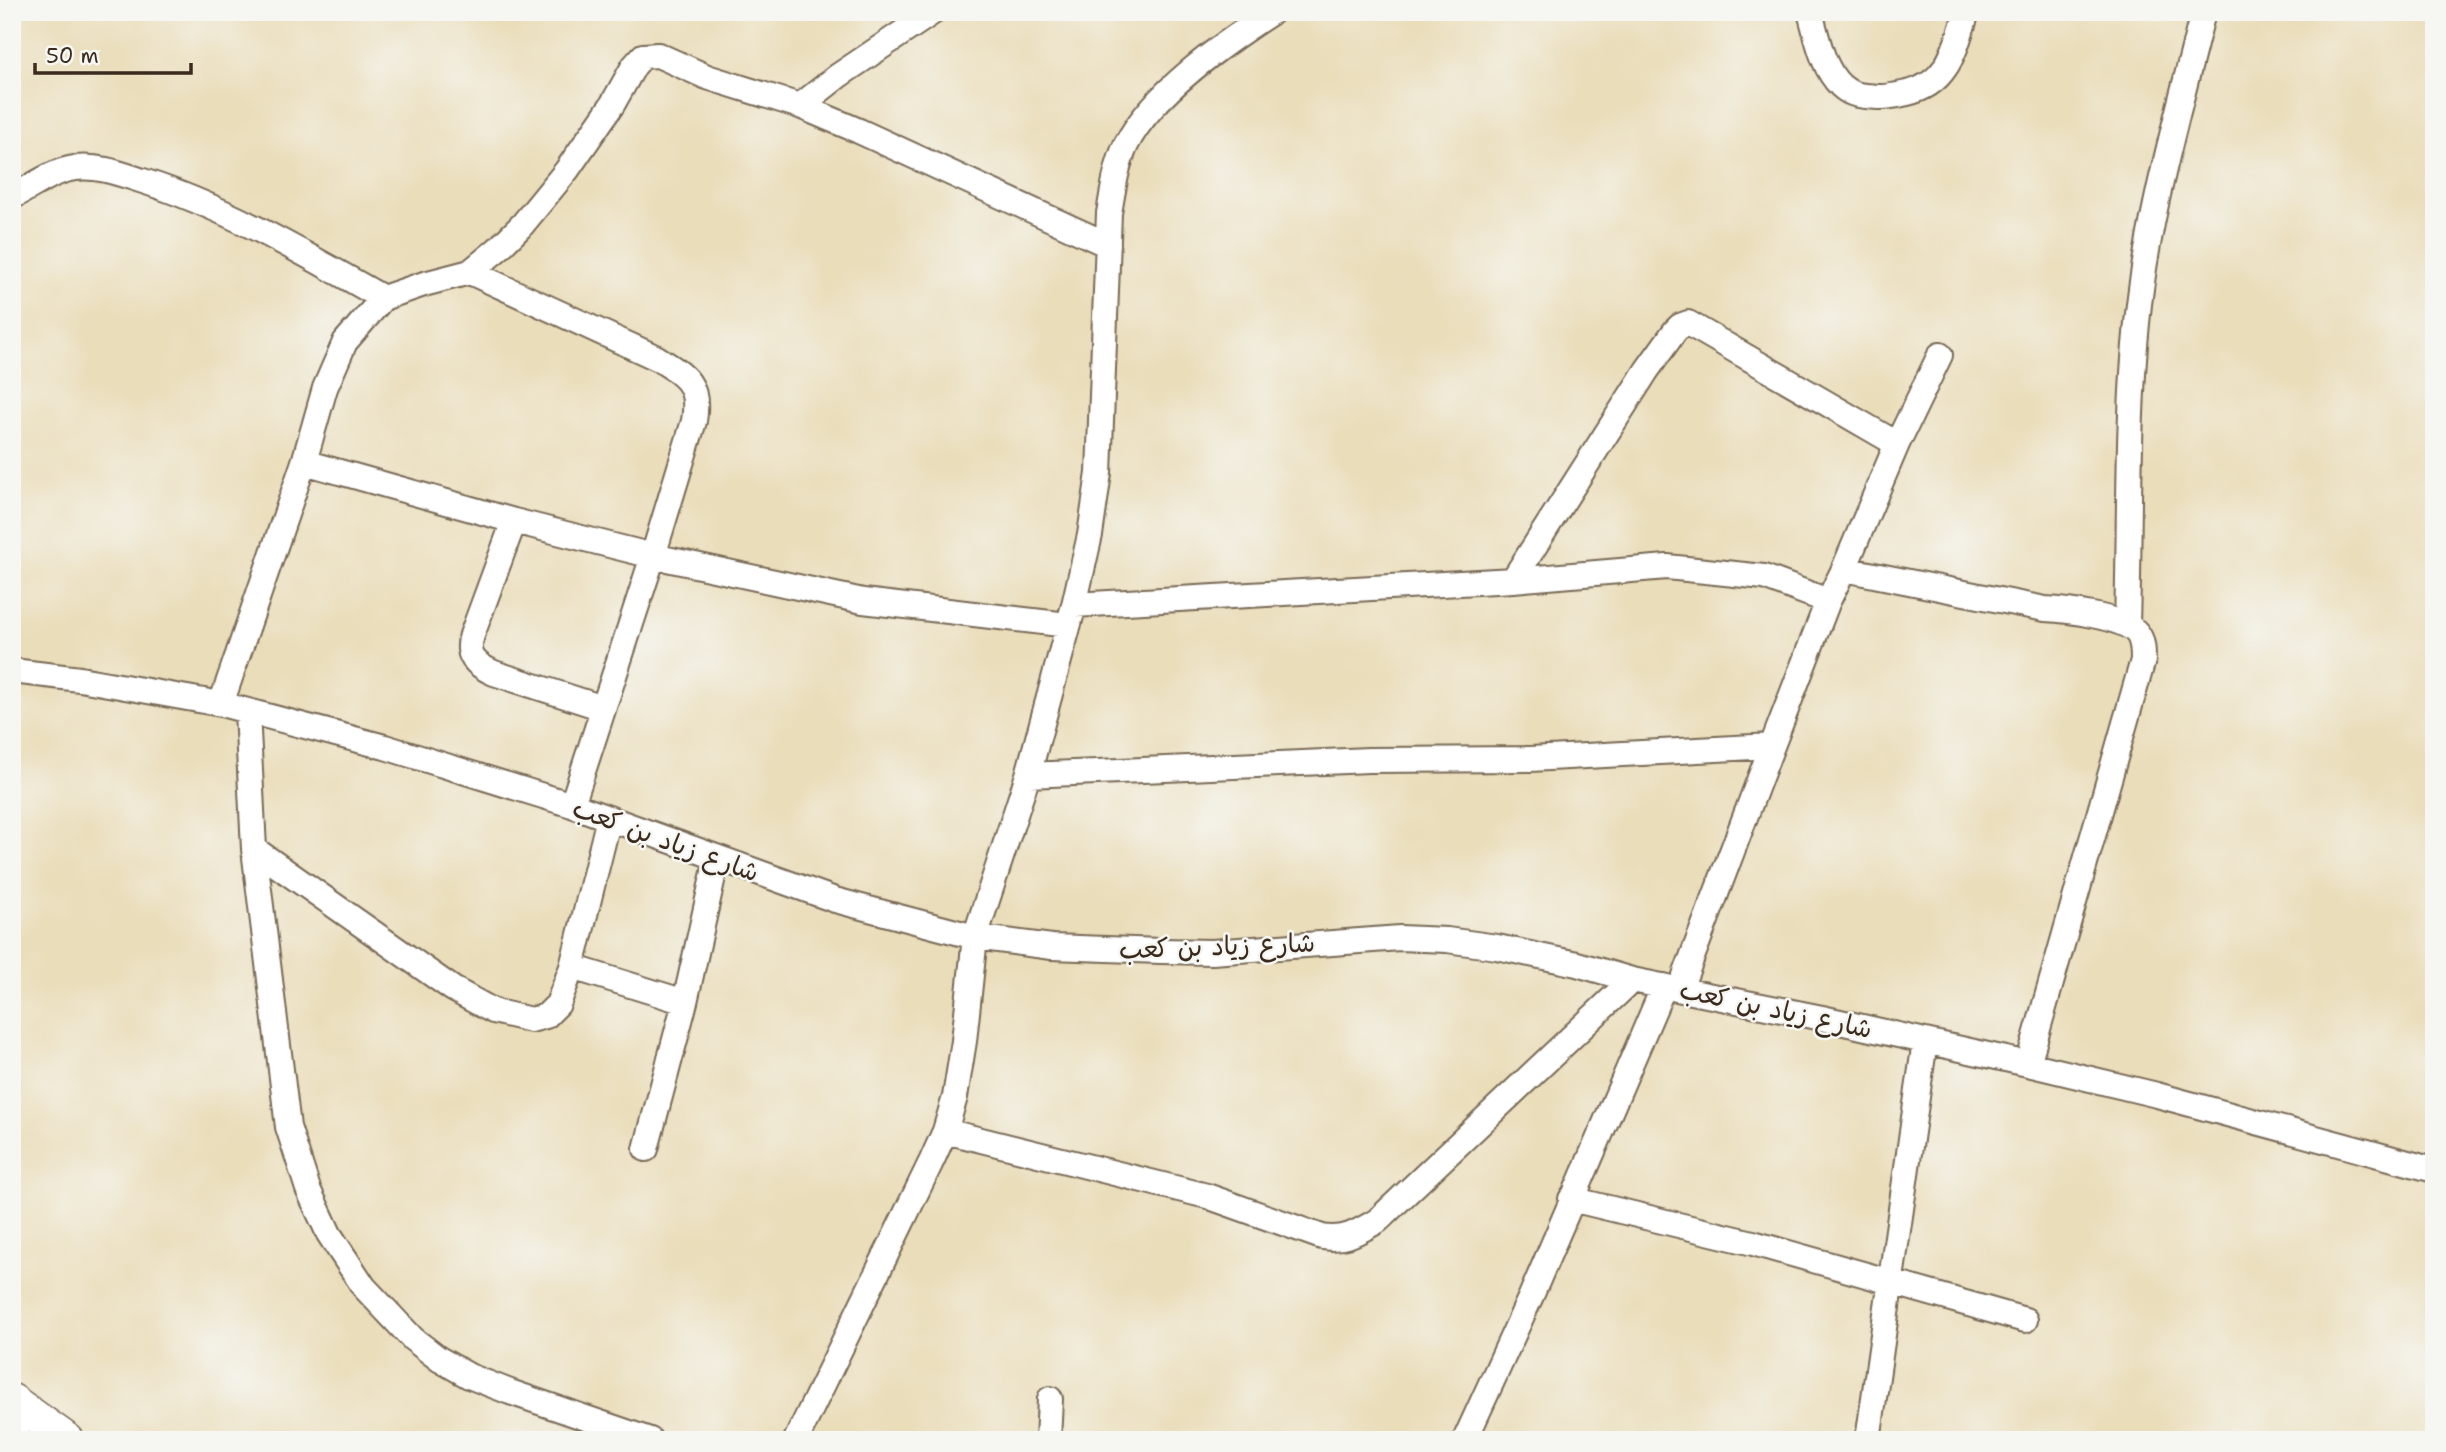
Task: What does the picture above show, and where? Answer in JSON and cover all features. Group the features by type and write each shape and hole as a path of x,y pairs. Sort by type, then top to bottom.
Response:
{"main road":[{"path":"12,1400 68,1440"}],"street":[{"path":"800,106 838,76 933,12"},
{"path":"796,1440 904,1220 945,1131 955,1097 975,937 1028,775 1090,536 1099,473 1109,213 1115,178 1127,145 1151,109 1227,41 1272,12"},
{"path":"1810,12 1829,69 1840,85 1855,96 1888,97 1922,90 1936,80 1954,52 1967,12"},
{"path":"2127,625 2132,408 2137,323 2149,240 2203,12"},
{"path":"221,704 304,462 325,388 345,342 383,298 470,272 506,241 548,194 612,105 634,66 643,56 658,55 707,77 800,106 1108,245"},
{"path":"12,197 62,171 76,168 109,170 230,215 383,298"},
{"path":"470,272 657,358 676,370 689,383 697,400 694,421 653,556 572,805"},
{"path":"1513,580 1647,370 1675,331 1684,324 1692,324 1897,444"},
{"path":"1465,1440 1572,1199 1672,987 1772,746 1828,601 1897,444 1940,355"},
{"path":"304,462 513,521 653,556 863,601 1071,615 1667,567 1765,577 1828,601"},
{"path":"513,521 469,644 469,652 481,667 494,673 603,708"},
{"path":"1843,569 2045,609 2064,610 2127,625 2138,633 2141,641 2141,673 2028,1064"},
{"name":"شارع زياد بن كعب","path":"12,671 80,679 221,704 385,747 572,805 835,900 975,937 1052,947 1173,951 1212,951 1400,938 1447,940 1497,947 1632,980 2028,1064 2169,1098 2434,1170"},
{"path":"247,711 254,849 288,1127 308,1189 329,1234 364,1287 414,1339 439,1359 469,1376 650,1440"},
{"path":"1028,775 1369,760 1530,759 1772,746"},
{"path":"254,849 453,989 493,1011 531,1020 546,1016 558,1004 572,967 608,818"},
{"path":"646,1149 685,1002 717,859"},
{"path":"572,967 685,1002"},
{"path":"945,1131 1207,1196 1336,1240 1352,1236 1377,1221 1632,980"},
{"path":"1868,1440 1925,1041"},
{"path":"1572,1199 1753,1243 2025,1320"},
{"path":"1048,1440 1050,1399"}]}
